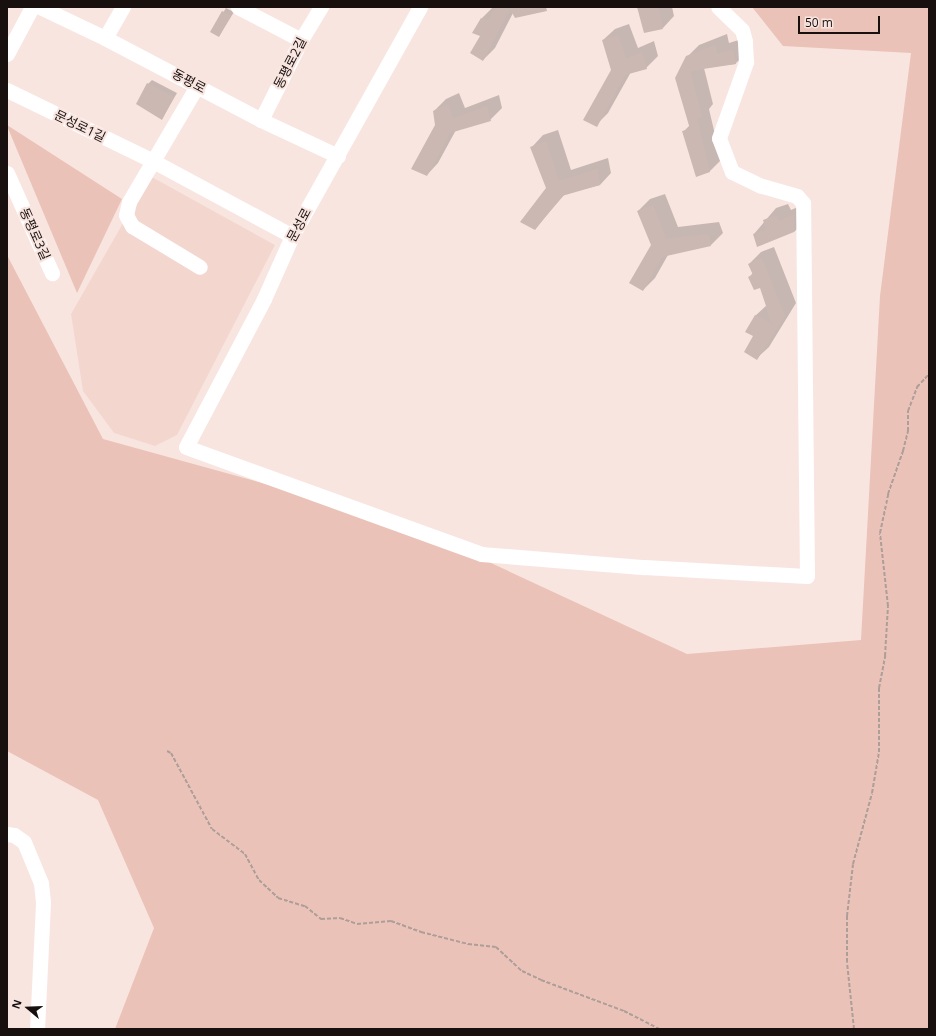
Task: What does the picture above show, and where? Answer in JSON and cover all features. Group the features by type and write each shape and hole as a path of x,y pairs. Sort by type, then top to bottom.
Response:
{"street":[{"path":"7,54 32,7"},
{"name":"동평로","path":"40,7 105,38 261,120 338,156"},
{"path":"105,38 123,7"},
{"path":"238,7 301,40"},
{"name":"동평로2길","path":"261,120 301,40 321,7"},
{"name":"문성로","path":"415,9 338,156 292,236 264,299 186,448 481,554 644,567 807,576 803,203 800,197 762,186 732,172 719,138 746,62 745,41 742,30 718,7"},
{"path":"197,86 129,202 126,215 132,226 200,267"},
{"name":"문성로1길","path":"7,90 153,161 292,236"},
{"name":"동평로3길","path":"7,173 52,273"},
{"path":"7,834 14,835 24,842 40,883 43,903 38,1029"}],"path":[{"path":"854,1029 847,962 847,916 853,864 872,793 879,752 879,688 885,656 888,606 880,533 888,494 903,452 908,431 908,411 917,387 929,374"},
{"path":"167,751 171,753 212,828 245,854 259,880 278,898 305,906 321,919 340,918 358,924 391,921 421,932 468,944 496,947 522,971 541,980 624,1011 659,1029"}],"shaded area":[{"path":"752,7 929,7 929,1029 115,1029 154,928 98,800 7,751 7,255 103,439 291,491 463,550 687,654 861,640 880,296 911,53 783,46"},
{"path":"7,126 122,199 77,293"},
{"path":"150,176 275,245 177,435 155,446 114,433 83,391 71,314"}],"building":[{"path":"496,7 546,7 547,11 515,18 510,9 483,61 470,53 480,36 472,33 481,18 488,20"},
{"path":"637,7 658,7 663,29 644,33"},
{"path":"222,11 231,16 219,37 210,32"},
{"path":"618,35 626,59 642,52 647,69 625,75 597,127 583,120 611,70 602,40"},
{"path":"715,45 717,54 733,50 736,64 690,71 702,117 697,119 710,172 696,177 682,131 690,129 675,78 686,56"},
{"path":"147,83 174,97 162,120 136,104"},
{"path":"448,104 453,119 487,106 491,121 450,133 427,176 411,169 435,125 433,111"},
{"path":"546,141 559,181 597,169 600,185 562,196 535,230 520,222 546,188 530,147"},
{"path":"653,205 666,239 708,234 711,246 662,257 643,291 629,283 651,245 637,211"},
{"path":"776,215 779,221 794,215 794,232 757,247 753,234 766,230 763,220"},
{"path":"762,258 785,316 757,360 744,352 753,336 745,332 755,315 772,324 760,288 754,290 748,277 753,275 748,264"}]}
